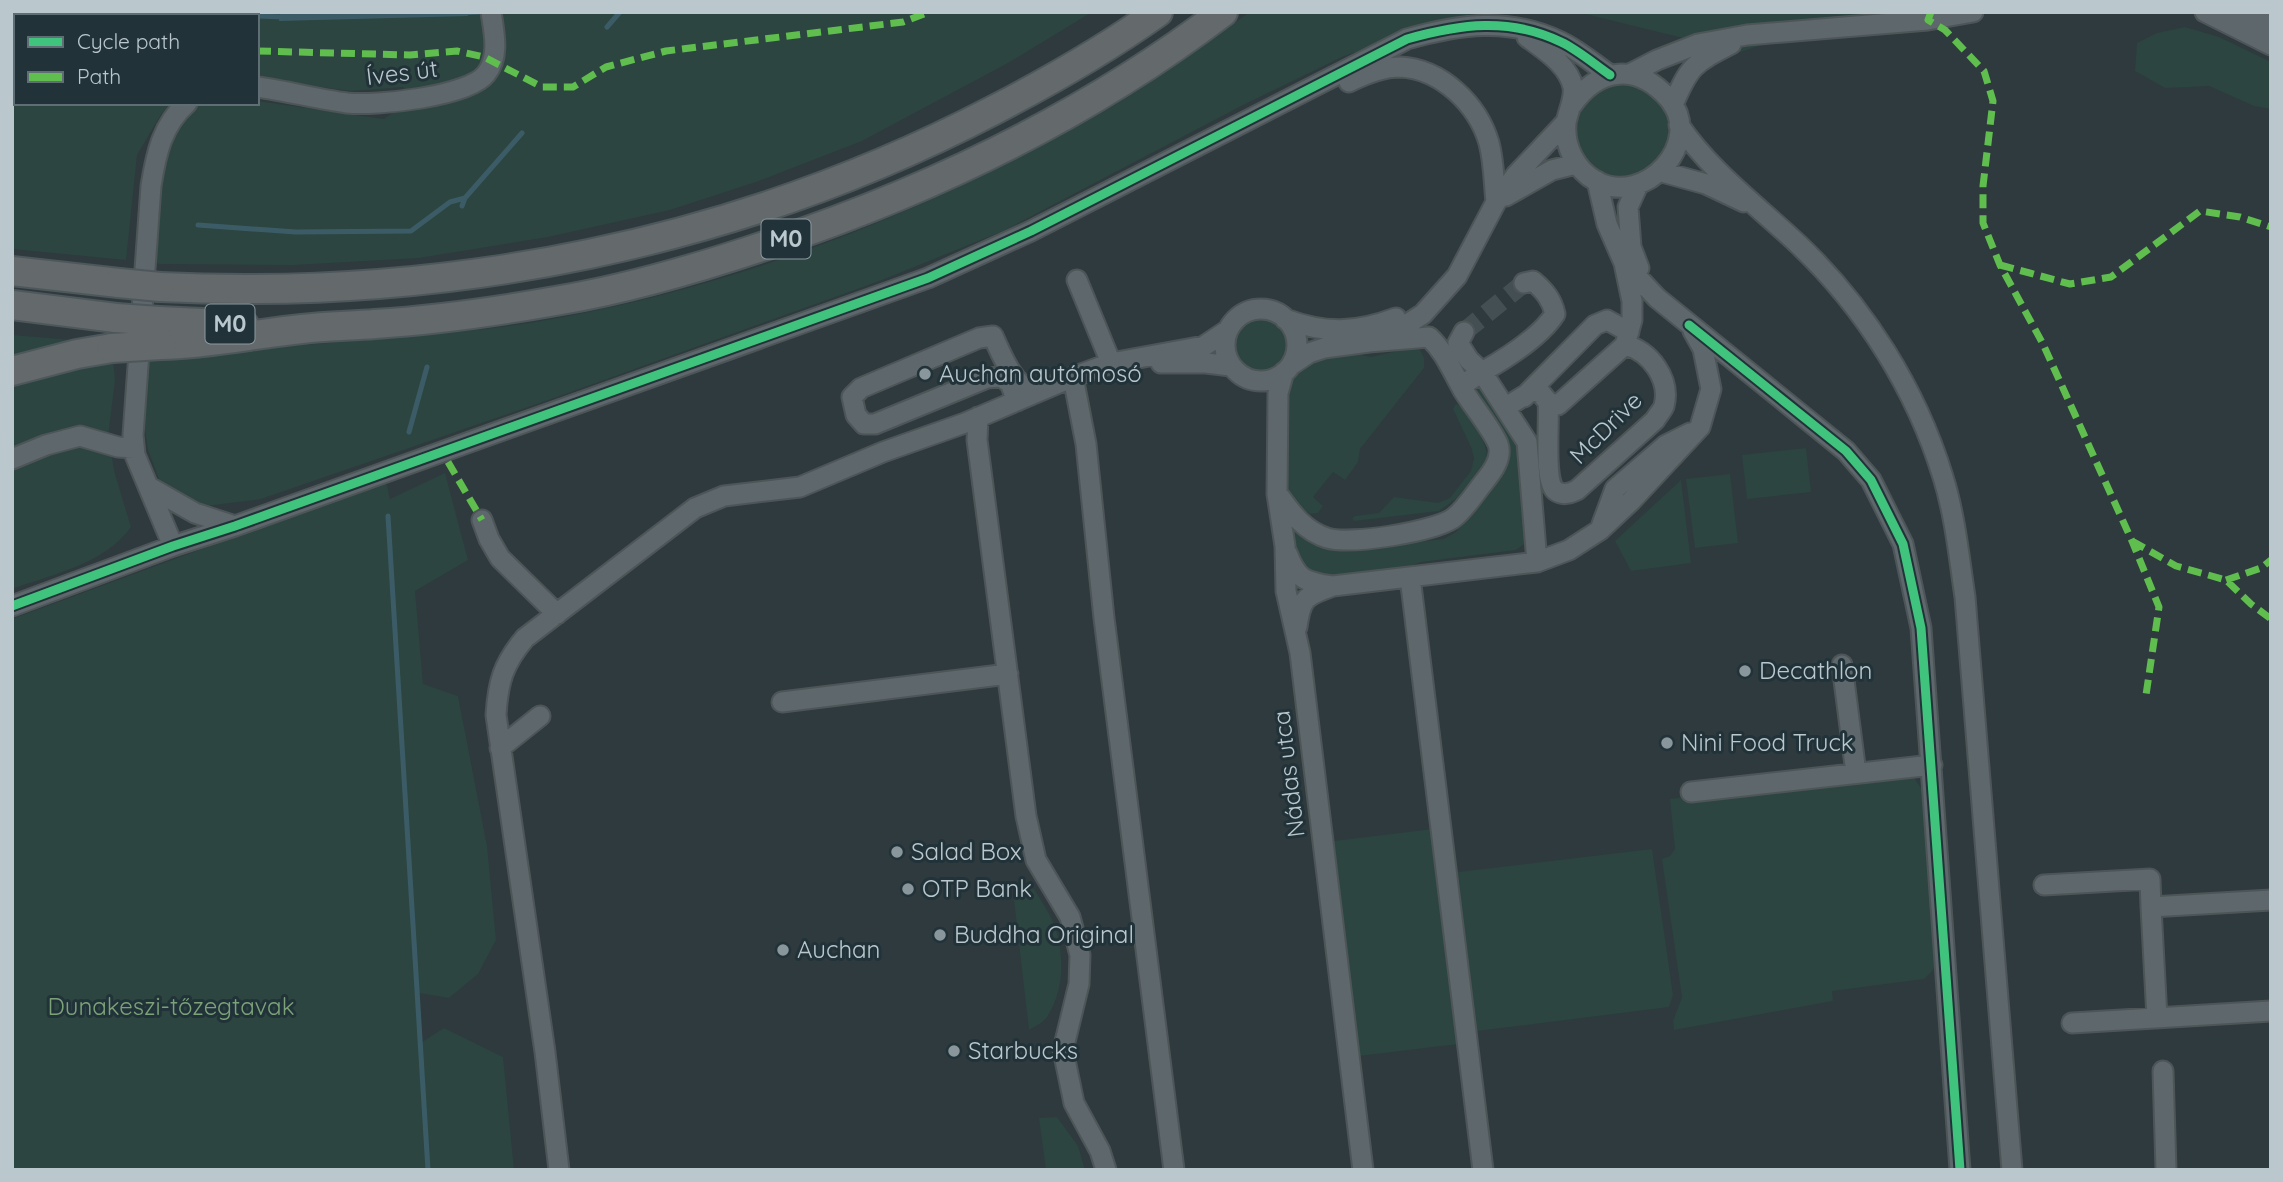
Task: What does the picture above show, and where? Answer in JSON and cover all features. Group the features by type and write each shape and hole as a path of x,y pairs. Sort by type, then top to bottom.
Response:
{"highway":[{"name":"M0","path":"12,271 160,287 262,290 416,282 552,263 723,221 831,184 951,132 1087,58 1158,12"},
{"name":"M0","path":"12,305 116,317 160,333 302,328 456,317 564,300 681,273 866,211 987,158 1108,91 1178,47 1223,12"},
{"path":"12,371 77,354 113,348 160,333"}],"street":[{"name":"Íves út","path":"259,87 349,103 405,101 457,90 485,77 493,63 495,41 491,12"},
{"path":"1369,342 1400,329 1423,314 1457,276 1496,202 1569,114 1588,86 1698,44 1747,35 1928,20 1973,12"},
{"path":"2239,12 2271,25"},
{"path":"2217,14 2271,45"},
{"path":"12,606 173,546 928,278 1031,231 1407,39 1468,25 1511,26 1561,42 1620,75 1656,84 1673,105 1679,125 1696,150 1800,245 1847,297 1886,352 1929,438 1952,511 1965,597 2012,1170"},
{"path":"1511,26 1553,56 1573,88 1567,144 1576,164 1597,181 1617,187 1638,186 1662,172 1676,150 1679,125"},
{"path":"1673,105 1684,77 1696,62 1747,35"},
{"path":"1284,102 1312,99 1370,72 1401,67 1429,74 1447,83 1461,95 1476,115 1489,143 1496,202"},
{"path":"173,546 135,455 136,368 156,154 163,134 185,105"},
{"path":"1496,202 1552,170 1576,164"},
{"path":"1662,172 1706,184 1758,208"},
{"path":"1506,407 1532,391 1540,392 1548,402 1558,405 1627,339 1633,301 1624,263 1607,224 1597,181"},
{"path":"1638,186 1628,206 1631,247 1644,282"},
{"path":"1624,263 1657,298 1846,451 1876,490 1903,544 1921,628 1960,1170"},
{"path":"1077,280 1111,363"},
{"path":"1461,386 1499,363 1549,324 1555,314 1552,303 1534,281 1524,283"},
{"path":"559,1170 545,1052 496,715 497,690 503,670 525,638 695,508 724,496 800,487 1111,363 1204,345 1228,330 1242,314 1256,309 1272,311 1311,329 1342,330 1372,326 1437,298"},
{"path":"1285,319 1297,344 1288,369"},
{"path":"1524,397 1595,325 1607,320 1627,339"},
{"path":"1284,546 1294,571 1303,579 1333,586 1537,562 1569,550 1600,530 1632,500 1700,427 1711,389 1703,349 1689,324"},
{"path":"1228,330 1224,349 1231,366 1245,378 1257,382 1270,380 1309,353 1324,348 1429,337 1440,347 1498,445 1498,462 1491,474 1454,518 1435,526 1360,540 1327,538 1311,531 1294,517 1277,494"},
{"path":"1464,331 1458,343 1469,360 1482,372 1527,442 1537,562"},
{"path":"993,336 1025,397 1001,377 987,379 875,424 864,424 856,415 852,397 861,388 979,338 993,336"},
{"name":"McDrive","path":"1548,402 1550,421 1547,449 1551,485 1556,491 1567,494 1577,490 1635,438 1655,420 1664,407 1664,385 1654,363 1627,339"},
{"path":"1111,363 1206,363 1231,366"},
{"name":"Nádas utca","path":"1288,369 1278,393 1277,494 1284,546 1286,591 1296,635 1363,1170"},
{"path":"1073,377 1086,444 1104,618 1174,1170"},
{"path":"978,417 977,440 1026,816 1036,860 1070,917 1080,955 1079,984 1063,1050 1065,1063 1074,1102 1101,1151 1107,1170"},
{"path":"12,459 46,445 80,436 118,447 134,447"},
{"path":"150,488 195,513 235,526"},
{"path":"482,520 489,540 500,558 557,614"},
{"path":"1409,577 1483,1170"},
{"path":"1296,635 1300,607 1305,598 1333,586"},
{"path":"1842,665 1857,773"},
{"path":"782,702 1008,674"},
{"path":"500,748 540,716"},
{"path":"1691,792 1931,765"},
{"path":"2044,885 2150,879 2157,1018"},
{"path":"2151,907 2271,900"},
{"path":"2072,1023 2271,1012"},
{"path":"2163,1071 2166,1170"}],"green space":[{"path":"12,12 1092,12 1008,63 862,141 756,182 670,210 548,237 419,258 294,265 150,262 160,154 187,110 198,105 259,105 259,101 384,119 398,109 404,87 351,91 259,79 259,14 14,14 14,105 171,105 162,113 137,155 126,260 12,249"},
{"path":"1250,12 1477,12 1344,56 1245,104 1003,231 877,282 557,397 261,499 206,506 181,498 160,482 148,450 143,417 148,382 145,355 237,351 505,327 635,302 707,283 847,235 983,175 1113,106"},
{"path":"1577,12 1865,12 1740,52"},
{"path":"2185,27 2219,37 2271,62 2271,109 2254,106 2209,86 2165,88 2135,71 2137,43 2157,33"},
{"path":"1622,84 1640,88 1655,98 1665,113 1669,131 1665,149 1655,164 1640,174 1622,178 1604,174 1589,164 1579,149 1575,131 1579,113 1589,98 1604,88"},
{"path":"1260,318 1271,320 1280,326 1286,335 1286,357 1280,366 1271,372 1260,374 1249,372 1240,366 1234,357 1232,346 1234,335 1240,326 1249,320"},
{"path":"12,335 73,340 12,357"},
{"path":"1411,348 1420,350 1424,358 1424,368 1360,449 1358,462 1345,480 1333,472 1313,497 1323,506 1318,513 1310,514 1302,509 1288,493 1282,477 1289,380 1310,360 1345,352 1371,357"},
{"path":"113,358 115,380 108,437 115,474 131,527 120,540 93,559 12,589 12,378"},
{"path":"1481,382 1521,442 1527,542 1516,550 1323,578 1302,569 1285,525 1317,545 1339,551 1444,539 1456,532 1505,471 1509,460 1507,442 1474,386"},
{"path":"1456,404 1461,406 1479,432 1487,454 1486,461 1457,498 1439,511 1354,521 1352,518 1355,516 1379,513 1394,497 1438,503 1450,498 1471,471 1474,458 1453,409"},
{"path":"1806,448 1811,492 1747,499 1742,455"},
{"name":"Dunakeszi-tőzegtavak","path":"445,473 468,560 415,591 423,684 458,696 487,846 496,940 478,974 449,998 419,993 422,1042 444,1028 503,1057 514,1170 12,1170 12,619 386,481 390,499"},
{"path":"1730,474 1738,543 1695,548 1686,479"},
{"path":"1681,480 1691,563 1631,571 1615,541"},
{"path":"1900,772 1915,779 1924,793 1937,958 1933,970 1924,979 1832,991 1833,1001 1674,1030 1673,1021 1682,997 1662,859 1670,856 1675,849 1670,799"},
{"path":"1433,829 1458,1044 1359,1056 1334,841"},
{"path":"1652,849 1673,995 1669,1007 1477,1031 1458,872"},
{"path":"1034,889 1049,913 1057,933 1061,970 1053,1006 1041,1023 1029,1030 1013,891"},
{"path":"1057,1117 1078,1146 1085,1170 1046,1170 1039,1118"}],"water":[{"path":"467,12 468,16 279,21 280,14"}],"waterway":[{"path":"225,12 237,14"},
{"path":"461,13 479,12"},
{"path":"607,27 620,12"},
{"path":"259,16 284,17"},
{"path":"462,206 465,198 522,133"},
{"path":"198,225 296,232 411,231 450,202 465,198"},
{"path":"409,432 427,367"},
{"path":"388,516 428,1170"}],"tunnel":[{"path":"1464,332 1524,283"}],"marked path":[{"path":"259,51 410,55 457,51 484,57 542,87 573,87 606,67 666,51 903,22 929,12"},
{"path":"1931,12 1928,20 1945,30 1984,71 1993,101 1983,186 1983,223 2000,265 2043,344 2159,607 2146,695"},
{"path":"2000,265 2070,284 2111,277 2200,211 2240,217 2271,227"},
{"path":"448,462 482,520"},
{"path":"2132,541 2176,566 2226,580 2271,619"},
{"path":"2226,580 2261,568 2271,560"}],"cycle path":[{"path":"12,606 173,546 928,278 1031,231 1407,39 1484,25 1522,29 1567,45 1610,75"},
{"path":"1689,325 1846,451 1871,480 1903,544 1921,628 1960,1170"}],"place":[{"name":"Auchan autómosó","path":"925,374"},
{"name":"Decathlon","path":"1745,671"},
{"name":"Nini Food Truck","path":"1667,743"},
{"name":"Salad Box","path":"897,852"},
{"name":"OTP Bank","path":"908,889"},
{"name":"Buddha Original","path":"940,935"},
{"name":"Auchan","path":"783,950"},
{"name":"Starbucks","path":"954,1051"}]}
